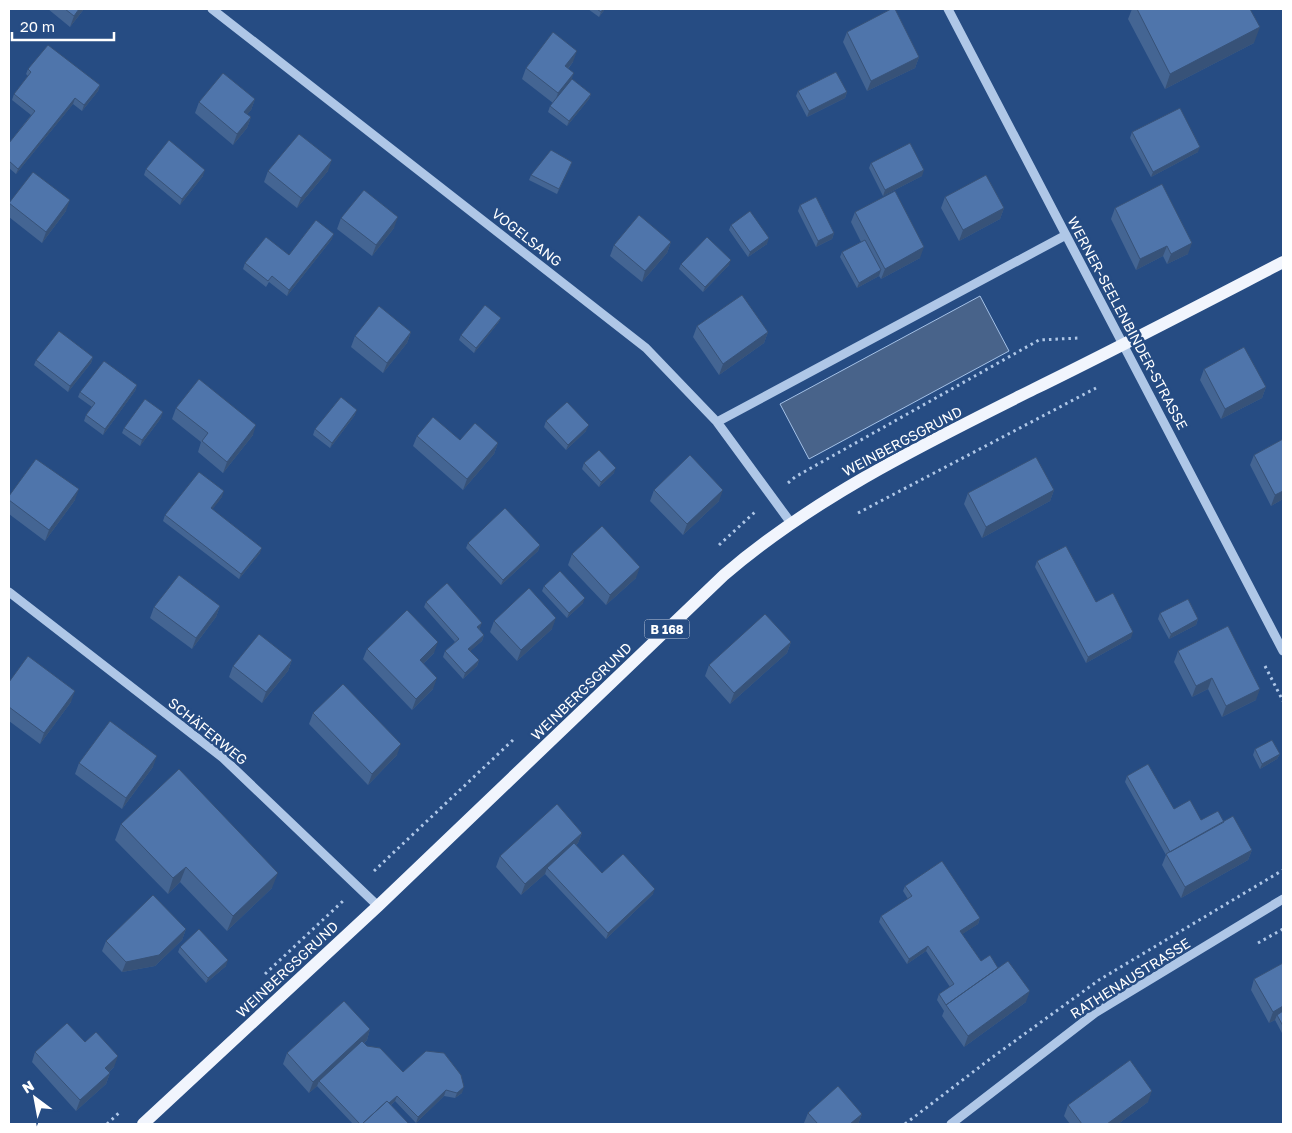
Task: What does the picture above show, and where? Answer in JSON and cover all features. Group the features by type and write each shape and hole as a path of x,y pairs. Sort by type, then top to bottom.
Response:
{"main road":[{"name":"WEINBERGSGRUND","path":"143,1124 378,906 750,552 836,493 954,429 1123,345 1283,262"}],"street":[{"name":"VOGELSANG","path":"212,9 646,348 717,422 791,523"},
{"name":"WERNER-SEELENBINDER-STRASSE","path":"948,9 1283,651"},
{"path":"717,422 1066,235"},
{"name":"SCHÄFERWEG","path":"9,592 223,758 378,906"},
{"name":"RATHENAUSTRASSE","path":"950,1124 1095,1014 1283,899"}],"path":[{"path":"853,515 1097,388"},
{"path":"1252,947 1283,928"}],"water":[{"path":"980,296 1009,351 809,459 780,404"}],"building":[{"path":"65,9 79,9 74,16"},
{"path":"891,9 895,9 919,57 871,81 847,32"},
{"path":"1137,9 1250,9 1260,27 1170,74"},
{"path":"553,32 577,51 565,66 574,73 558,93 526,68"},
{"path":"48,45 100,85 84,105 75,98 18,169 9,161 9,143 35,111 14,94 31,72 28,69"},
{"path":"836,72 847,92 809,111 798,91"},
{"path":"223,73 255,99 244,112 251,117 237,134 199,102"},
{"path":"572,79 591,94 569,121 550,106"},
{"path":"1180,108 1200,147 1153,172 1132,132"},
{"path":"299,134 332,160 301,198 268,171"},
{"path":"169,140 205,170 182,199 146,169"},
{"path":"910,143 924,170 885,190 871,163"},
{"path":"551,150 572,162 559,189 531,175"},
{"path":"33,172 70,200 46,232 9,203"},
{"path":"986,175 1004,208 963,230 945,197"},
{"path":"1162,184 1192,243 1171,254 1167,246 1140,259 1115,208"},
{"path":"364,190 398,217 376,245 341,218"},
{"path":"895,191 924,247 885,269 855,212"},
{"path":"816,197 834,233 818,241 800,205"},
{"path":"750,211 769,238 750,252 731,225"},
{"path":"639,215 671,242 645,271 614,245"},
{"path":"316,220 334,234 289,290 272,276 268,281 245,263 266,237 289,255"},
{"path":"707,237 731,260 705,287 681,264"},
{"path":"865,240 881,270 859,283 842,252"},
{"path":"742,295 768,332 723,364 697,326"},
{"path":"485,305 501,318 476,348 461,335"},
{"path":"379,306 411,332 387,363 355,336"},
{"path":"59,331 93,357 70,386 36,360"},
{"path":"1244,347 1266,387 1225,409 1204,369"},
{"path":"104,361 137,385 105,429 86,415 95,403 80,392"},
{"path":"199,379 256,425 227,462 202,441 208,433 176,408"},
{"path":"341,397 357,410 332,443 315,429"},
{"path":"145,399 163,412 142,440 124,428"},
{"path":"567,402 589,425 568,445 546,421"},
{"path":"433,417 460,440 475,423 498,443 467,479 417,436"},
{"path":"1283,439 1283,491 1275,495 1254,455"},
{"path":"599,450 616,468 601,482 584,463"},
{"path":"690,455 723,490 687,524 654,490"},
{"path":"1036,457 1054,490 986,527 968,493"},
{"path":"36,459 79,489 49,530 9,500 9,496"},
{"path":"199,472 224,491 211,508 262,548 241,574 165,515"},
{"path":"505,508 540,545 503,580 468,543"},
{"path":"602,526 640,567 610,595 572,554"},
{"path":"1066,546 1096,602 1113,593 1133,632 1088,657 1037,561"},
{"path":"560,571 585,598 569,613 544,586"},
{"path":"179,575 220,606 196,638 154,607"},
{"path":"447,583 482,623 477,627 484,635 468,649 479,660 465,673 445,651 459,639 426,602"},
{"path":"529,588 556,618 521,650 494,621"},
{"path":"1188,599 1198,619 1171,634 1160,613"},
{"path":"407,610 438,642 420,660 437,678 416,699 367,649"},
{"path":"765,614 791,642 734,693 709,665"},
{"path":"1228,626 1260,689 1226,706 1212,678 1196,686 1178,651"},
{"path":"259,634 292,660 266,692 233,666"},
{"path":"28,656 75,691 44,733 9,707 9,682"},
{"path":"343,684 401,744 372,774 313,713"},
{"path":"110,721 157,756 126,798 79,763"},
{"path":"1272,740 1280,754 1262,764 1255,749"},
{"path":"1148,764 1174,809 1190,800 1201,820 1218,811 1224,822 1170,852 1127,776"},
{"path":"179,769 278,873 233,916 186,867 173,878 121,824"},
{"path":"557,804 582,833 525,884 500,856"},
{"path":"1233,816 1252,850 1185,887 1166,854"},
{"path":"574,843 602,873 623,854 655,889 608,933 547,868"},
{"path":"942,861 980,918 960,931 981,961 990,955 998,968 946,1005 939,994 954,984 928,946 909,959 881,916 912,896 905,886"},
{"path":"153,895 186,929 159,955 126,962 106,941"},
{"path":"199,929 228,960 208,978 180,947"},
{"path":"1008,961 1030,991 968,1036 946,1005"},
{"path":"1283,963 1283,1006 1273,1012 1254,979"},
{"path":"344,1001 370,1029 313,1082 287,1053"},
{"path":"1283,1011 1283,1026 1277,1015"},
{"path":"67,1023 85,1042 96,1032 118,1056 105,1068 110,1073 80,1100 35,1052"},
{"path":"362,1041 367,1046 380,1048 403,1072 426,1051 444,1053 461,1075 464,1087 457,1093 446,1090 418,1117 397,1096 389,1103 387,1101 360,1124 319,1081"},
{"path":"1130,1060 1152,1091 1107,1124 1082,1124 1068,1105"},
{"path":"838,1086 862,1114 850,1124 818,1124 808,1113"},
{"path":"387,1101 409,1124 362,1124"}]}
